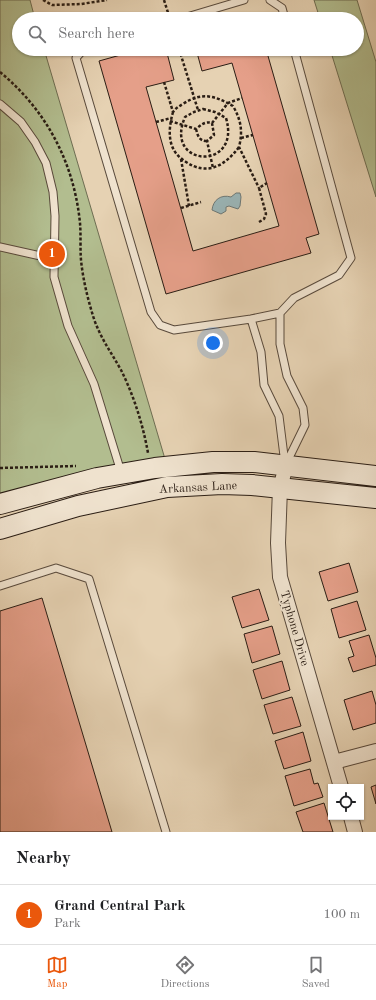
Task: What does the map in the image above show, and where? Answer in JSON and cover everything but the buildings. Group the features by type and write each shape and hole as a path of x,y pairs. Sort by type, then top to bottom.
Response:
{"main road":[{"name":"Arkansas Lane","path":"0,504 97,478 155,468 213,462 254,462 376,476"},
{"name":"Arkansas Lane","path":"0,530 78,506 167,487 222,484 252,485 376,498"}],"street":[{"name":"Typhone Drive","path":"286,466 280,488 278,543 280,577 340,784"},
{"path":"334,762 376,751"},
{"path":"351,820 355,832"}],"lane":[{"path":"204,12 244,0"},
{"path":"270,0 282,8 283,12"},
{"path":"78,56 76,58 151,312 160,325 174,330 251,319 280,313 294,298 339,275 351,258 296,56"},
{"path":"0,104 21,122 35,142 46,163 53,192 54,277 68,326 94,384 122,474"},
{"path":"0,247 54,259"},
{"path":"280,313 280,344 287,376 303,408 305,426 286,466"},
{"path":"251,319 261,352 264,385 279,416 286,466"},
{"path":"0,586 56,568 89,579 166,832"}],"path":[{"path":"43,0 52,6 81,4 106,0"},
{"path":"164,0 168,12"},
{"path":"181,56 198,110"},
{"path":"0,72 16,86 42,115 58,144 68,168 78,206 81,258 88,298 102,338 120,370 131,394 145,436 149,455"},
{"path":"164,82 173,112"},
{"path":"204,95 214,97 228,103 233,106 241,125 239,147 233,156 213,168 202,169 189,164 178,156 172,146 171,120 173,112 176,108 193,98 204,95"},
{"path":"207,141 214,135 212,123 219,114 228,103 242,98"},
{"path":"204,109 219,114 226,118 229,128 228,140 220,151 210,156 198,156 188,151 182,142 180,131 185,117 198,110 204,109"},
{"path":"156,122 171,120 196,129"},
{"path":"196,129 203,123 212,123"},
{"path":"196,129 199,138 203,141 207,141"},
{"path":"241,138 253,135"},
{"path":"207,141 213,168"},
{"path":"239,147 259,188 266,214 264,219 259,222"},
{"path":"181,158 189,206"},
{"path":"259,188 266,183"},
{"path":"181,208 201,202"},
{"path":"0,468 67,467 82,465"}],"green space":[{"path":"0,0 30,0 33,12 12,12 12,56 46,56 165,459 0,498"},
{"path":"314,0 357,0 361,12 318,12"},
{"path":"364,23 376,62 376,197 332,56 364,56"}],"water":[{"path":"236,193 240,193 241,197 240,206 238,209 229,206 226,207 226,211 221,214 212,210 214,203 218,199 224,196 231,197"}],"place":[{"name":"Grand Central Park","path":"52,254"}]}
